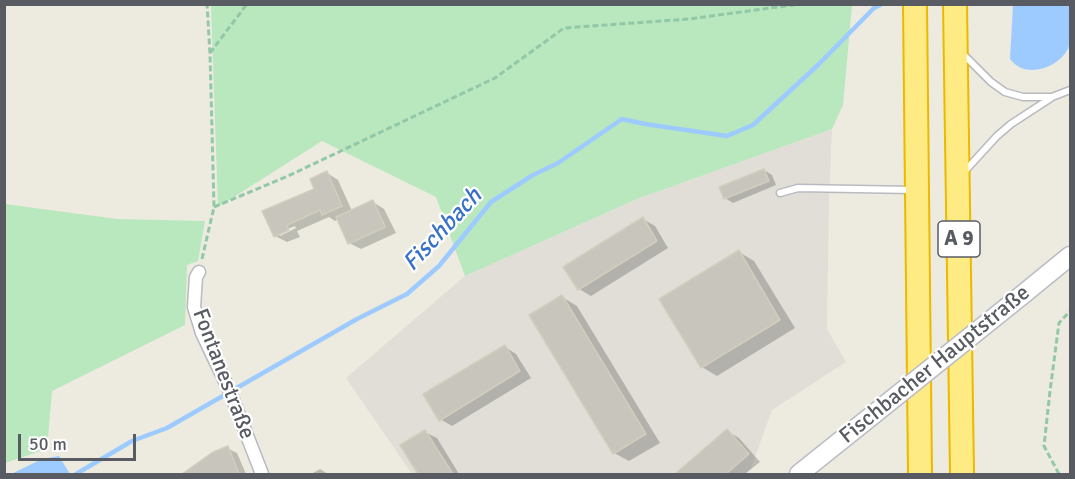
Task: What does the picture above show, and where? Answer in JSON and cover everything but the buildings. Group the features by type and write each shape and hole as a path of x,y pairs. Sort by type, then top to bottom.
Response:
{"highway":[{"name":"A 9","path":"915,4 920,474"},
{"name":"A 9","path":"955,4 962,474"}],"main road":[{"name":"Fischbacher Hauptstraße","path":"799,474 1071,256"}],"street":[{"name":"Fontanestraße","path":"199,272 196,277 194,307 202,333 230,392 262,474"}],"lane":[{"path":"957,47 991,82 1005,92 1023,97 1052,98"},
{"path":"958,178 1011,123 1052,98 1071,90"},
{"path":"780,193 798,188 917,190"}],"path":[{"path":"199,272 214,207 207,4"},
{"path":"210,54 247,4"},
{"path":"214,207 288,176 495,78 564,28 689,19 800,4"},
{"path":"1059,474 1044,446 1059,323 1071,311"}],"shaded area":[{"path":"832,129 827,329 846,362 772,410 751,468 745,474 412,474 346,378 465,276 637,199"}],"green space":[{"path":"211,4 852,5 843,105 832,129 637,199 465,276 436,197 322,141 218,207"},
{"path":"5,204 117,219 205,221 198,261 187,265 185,325 52,391 47,449 5,463"}],"water":[{"path":"1013,5 1070,5 1070,43 1063,56 1051,65 1036,70 1020,67 1010,59"},
{"path":"59,456 70,474 11,474 42,459"}],"waterway":[{"name":"Fischbach","path":"76,474 132,441 167,428 357,319 407,294 439,266 491,202 533,175 558,163 622,119 727,136 753,125 818,65 874,8 882,4"}]}
